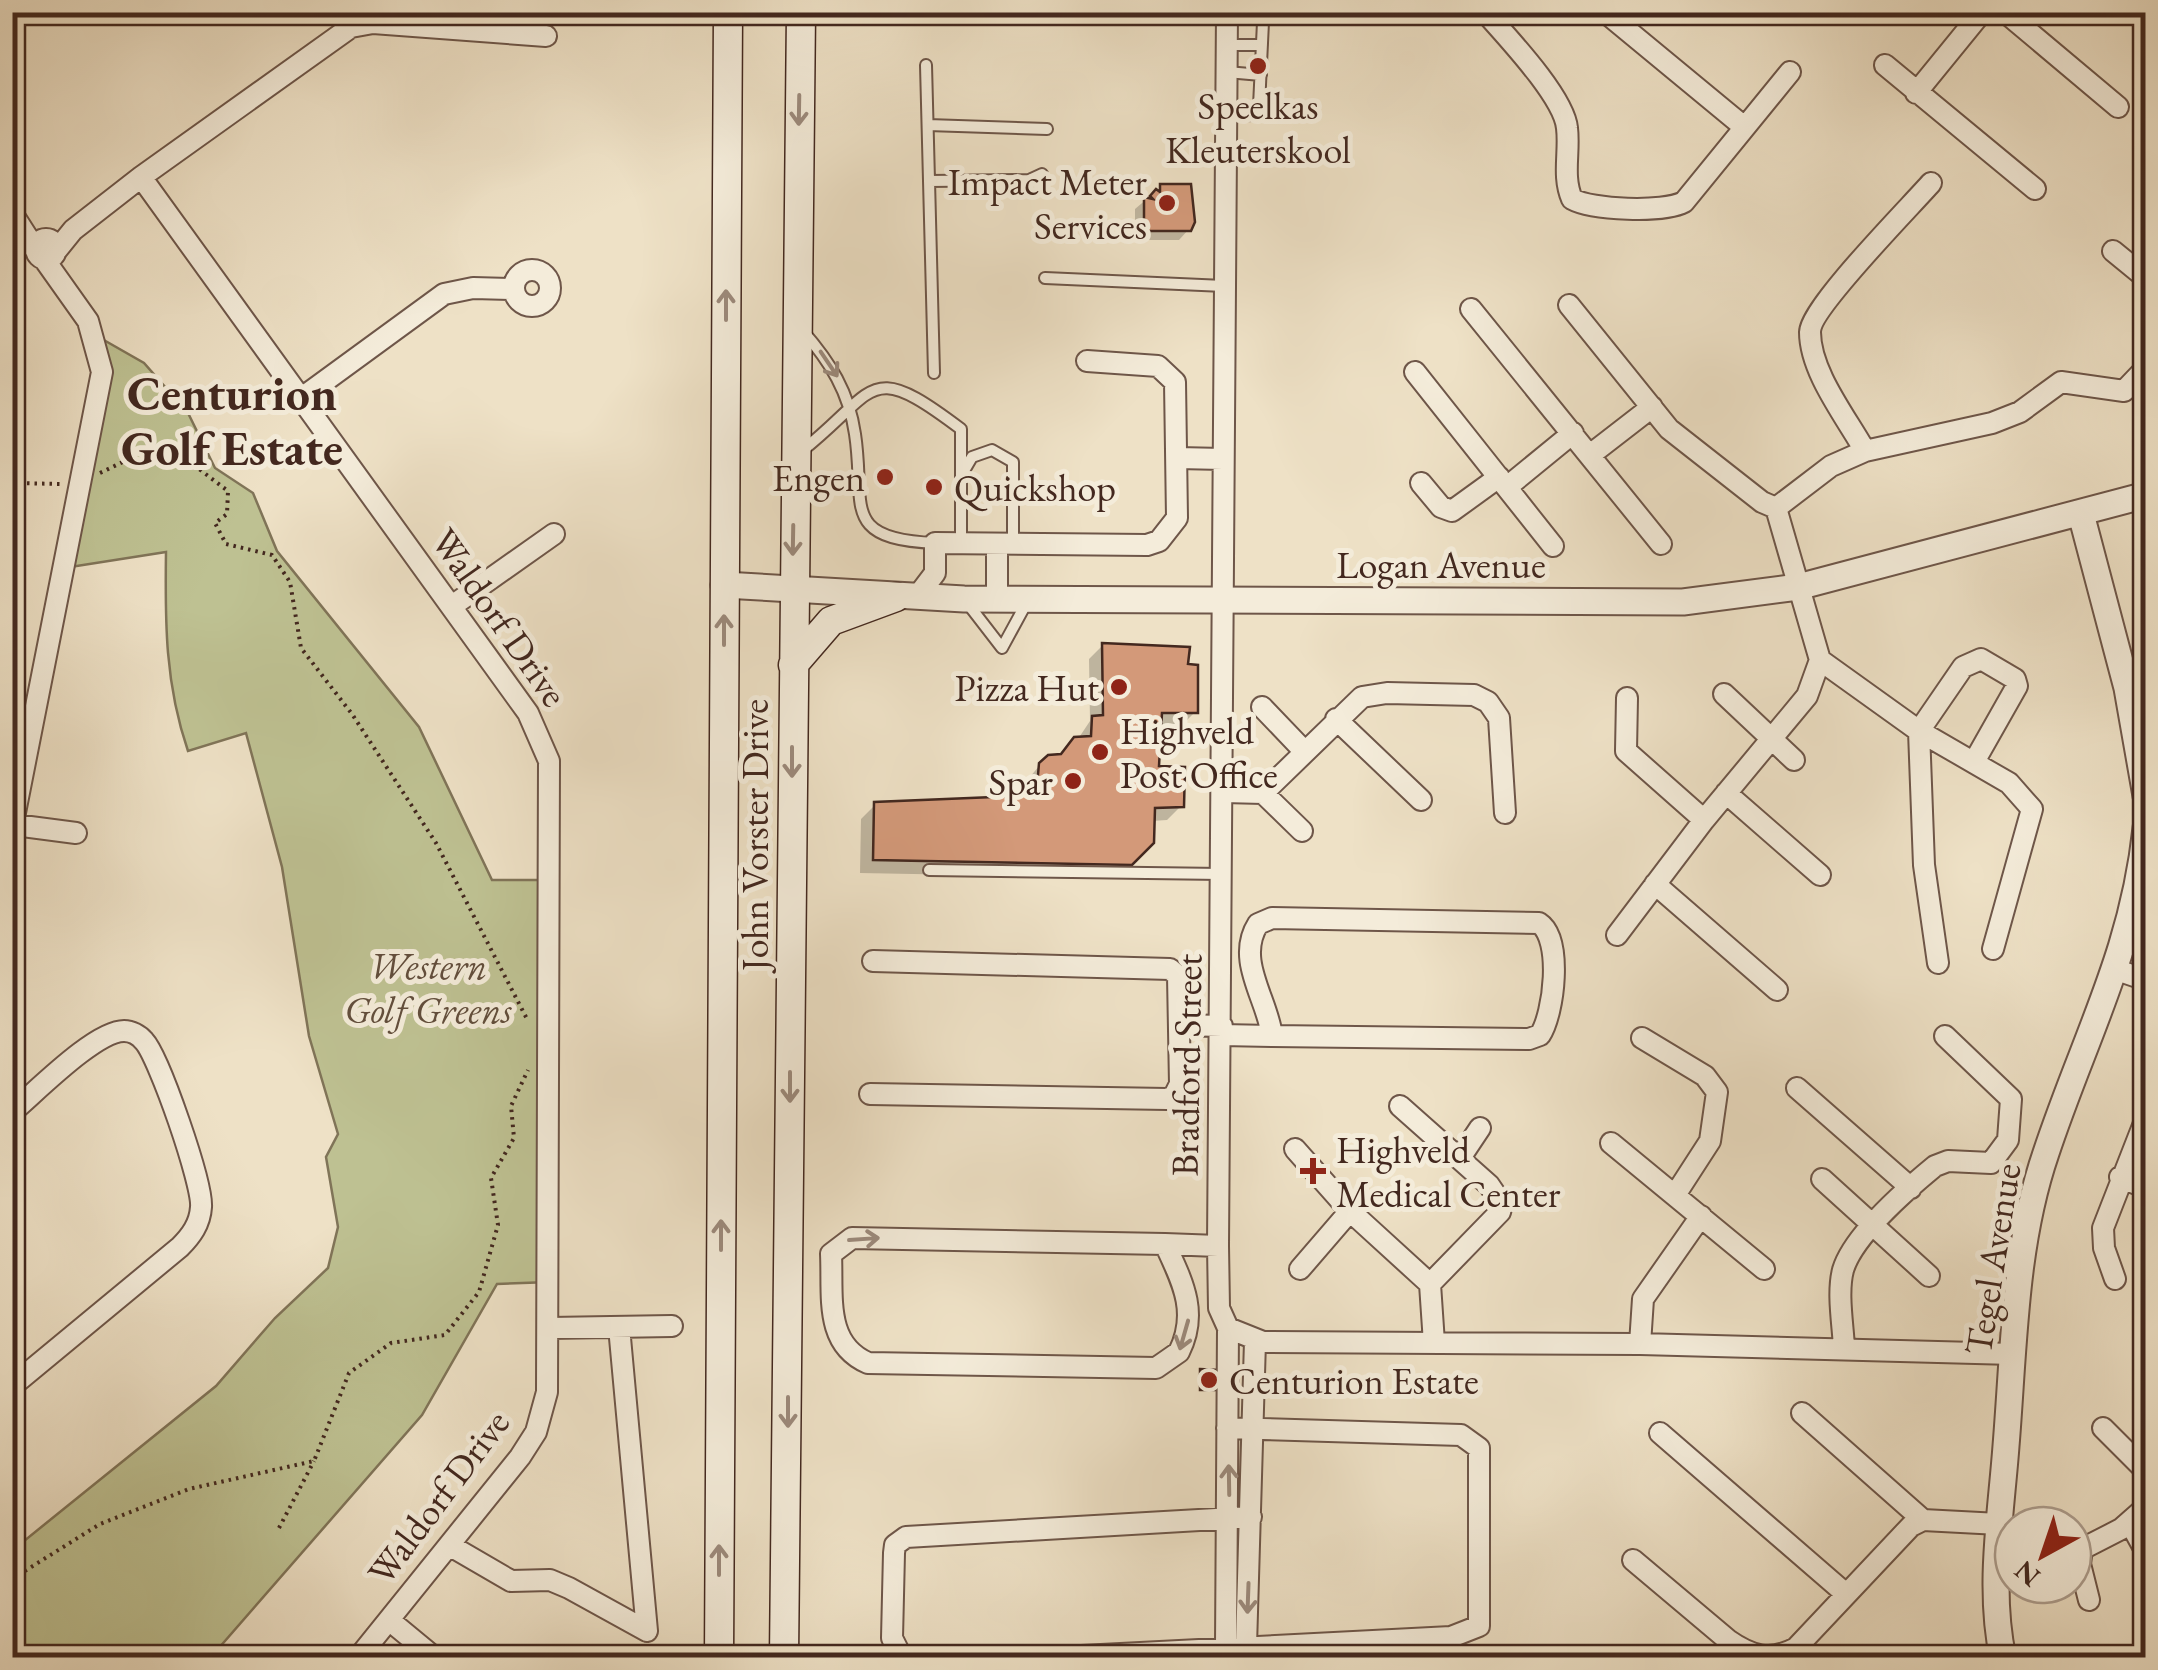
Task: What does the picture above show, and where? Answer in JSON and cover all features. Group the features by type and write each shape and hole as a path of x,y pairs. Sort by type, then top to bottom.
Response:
{"main road":[{"name":"John Vorster Drive","path":"719,1658 728,12"},
{"name":"John Vorster Drive","path":"788,1651 792,590 800,12"},
{"path":"793,665 831,621 906,597"}],"street":[{"name":"Bradford Street","path":"1227,12 1218,1246 1219,1308 1228,1328 1228,1428 1240,1516"},
{"path":"1486,12 1564,118 1566,186 1578,202 1675,206 1690,195 1790,72"},
{"path":"1605,12 1743,126"},
{"path":"1916,93 1982,12"},
{"path":"2005,12 2118,107"},
{"path":"47,248 350,27 373,23 546,36"},
{"path":"1884,65 2035,189"},
{"name":"Waldorf Drive","path":"141,176 528,714 542,738 550,773 547,1392 536,1432 358,1658"},
{"path":"1865,451 1818,365 1810,329 1822,305 1932,183"},
{"path":"14,214 47,248 95,335 102,362 14,826 76,834"},
{"path":"2113,251 2146,278"},
{"path":"303,397 444,294 473,288 514,288"},
{"path":"1570,305 1652,407 1696,454 1776,508 1820,660 1807,696 1726,792 1617,935"},
{"path":"1471,308 1661,544"},
{"path":"906,597 935,573 935,542 1154,544 1176,518 1178,458 1172,376 1146,364 1087,360"},
{"path":"1776,508 1831,466 1865,451 1992,424 2020,412 2061,382 2124,392 2146,368"},
{"path":"1415,372 1553,546"},
{"path":"1590,455 1652,407"},
{"path":"1421,483 1442,507 1452,510 1503,482 1573,434"},
{"path":"1178,458 1223,459"},
{"name":"Logan Avenue","path":"724,586 964,600 1030,597 1683,602 1798,587 2146,495"},
{"path":"2081,514 2142,741 2146,796"},
{"path":"452,606 554,534"},
{"path":"998,598 1005,544"},
{"path":"1938,963 1924,865 1919,731 1963,667 1984,659 2018,686 1974,762"},
{"path":"1820,660 1919,731 2009,783 2032,809 1993,949"},
{"path":"1263,793 1362,697 1387,692 1474,695 1488,702 1502,731 1505,813"},
{"path":"1724,694 1794,760"},
{"path":"1627,698 1626,752 1704,820"},
{"path":"1262,707 1305,752"},
{"path":"1336,719 1421,800"},
{"path":"1224,792 1263,793 1302,831"},
{"path":"1726,792 1820,875"},
{"name":"Tegel Avenue","path":"2001,1505 2013,1354 2034,1190 2116,970 2137,900 2146,828"},
{"path":"1656,884 1778,990"},
{"path":"1180,1025 1272,1036 1535,1038 1551,1014 1551,936 1545,927 1527,920 1264,919 1252,936 1252,980 1268,1011 1272,1036"},
{"path":"870,1094 1166,1099 1174,1096 1180,1084 1178,976 1164,968 873,961"},
{"path":"2116,970 2146,980"},
{"path":"12,1112 101,1040 126,1031 137,1035 152,1052 196,1174 202,1210 191,1236 180,1247 12,1386"},
{"path":"1844,1348 1842,1275 1874,1225 1942,1163 1991,1163 2011,1131 2011,1099 1945,1036"},
{"path":"1642,1038 1705,1076 1717,1092 1710,1141 1677,1192"},
{"path":"1798,1088 1911,1188"},
{"path":"1400,1106 1489,1185 1501,1208 1430,1284"},
{"path":"2115,1279 2104,1248 2103,1228 2146,1118"},
{"path":"1460,1158 1480,1128"},
{"path":"1612,1142 1764,1268"},
{"path":"1295,1149 1350,1211 1430,1284 1434,1344"},
{"path":"2120,1177 2146,1188"},
{"path":"1822,1178 1929,1276"},
{"path":"1300,1269 1350,1211"},
{"path":"1640,1344 1643,1298 1701,1216"},
{"path":"1165,1244 1188,1293 1190,1312 1179,1352 1156,1368 868,1363 853,1357 834,1332 832,1254 852,1238 1165,1244 1218,1246"},
{"path":"550,1328 672,1326"},
{"path":"449,1545 511,1581 550,1580 647,1631 618,1327"},
{"path":"1228,1328 1255,1341 1640,1344 2013,1354"},
{"path":"1236,1647 1240,1516 1254,1430 1255,1341"},
{"path":"1802,1413 1924,1520"},
{"path":"1042,1658 1458,1637 1472,1632 1481,1618 1479,1448 1475,1442 1460,1435 1228,1428"},
{"path":"2103,1428 2146,1471"},
{"path":"1660,1433 1846,1594"},
{"path":"2093,1542 2138,1515 2146,1552"},
{"path":"902,1658 892,1638 894,1554 895,1545 906,1536 1240,1516"},
{"path":"1633,1560 1728,1640 1755,1656 1782,1656 1796,1648 1904,1532 1924,1520 1993,1524"},
{"name":"Tegel Avenue","path":"1999,1605 2003,1658"},
{"path":"388,1620 435,1658"}],"lane":[{"path":"1226,116 1257,112 1262,17 1246,12"},
{"path":"1227,44 1262,45"},
{"path":"926,65 934,373"},
{"path":"1226,72 1261,75"},
{"path":"928,126 1047,129"},
{"path":"929,181 1029,180 1042,174"},
{"path":"1045,278 1225,286"},
{"path":"796,322 830,362 850,413 858,499 868,524 890,538 935,542"},
{"path":"794,457 850,413 872,388 884,385 907,393 961,428 961,543"},
{"path":"963,474 972,457 983,452 1000,452 1013,462 1005,544"},
{"path":"964,600 1002,648 1030,597"},
{"path":"929,870 1223,874"}],"path":[{"path":"12,482 81,483 136,456 199,469 228,491 228,514 215,523 226,544 272,555 290,582 301,648 352,714 436,843 528,1022"},
{"path":"279,1528 314,1461 350,1374 391,1342 445,1336 478,1292 498,1225 491,1178 514,1138 512,1106 536,1053"},
{"path":"12,1579 100,1524 189,1489 314,1461"}],"green space":[{"name":"Western Golf Greens","path":"95,335 144,363 188,413 215,468 253,493 277,551 419,727 492,880 551,880 550,1282 497,1284 422,1415 211,1657 13,1658 13,1558 24,1541 216,1386 275,1318 328,1268 338,1227 326,1157 338,1134 309,1036 282,867 246,733 188,751 171,677 166,628 166,552 64,568 102,373"}],"building":[{"name":"Impact Meter Services","path":"1160,184 1191,184 1195,222 1191,231 1144,231 1144,197 1153,199 1150,196 1156,189 1160,192"},
{"path":"1102,643 1190,647 1188,664 1198,665 1198,713 1162,713 1159,766 1185,767 1184,807 1155,808 1154,843 1132,865 873,860 874,802 1020,796 1022,785 1032,784 1039,763 1048,755 1061,754 1074,737 1091,736 1092,716 1103,715"},
{"name":"Centurion Estate","path":"1200,1369 1218,1370 1217,1390 1200,1390"}],"place":[{"name":"Speelkas Kleuterskool","path":"1258,66"},
{"name":"Impact Meter Services","path":"1167,203"},
{"name":"Engen","path":"885,477"},
{"name":"Quickshop","path":"934,487"},
{"name":"Pizza Hut","path":"1119,687"},
{"name":"Highveld Post Office","path":"1100,752"},
{"name":"Spar","path":"1073,781"},
{"name":"Highveld Medical Center","path":"1313,1171"},
{"name":"Centurion Estate","path":"1209,1380"}],"district":[{"name":"Centurion Golf Estate","path":"232,420"}]}
